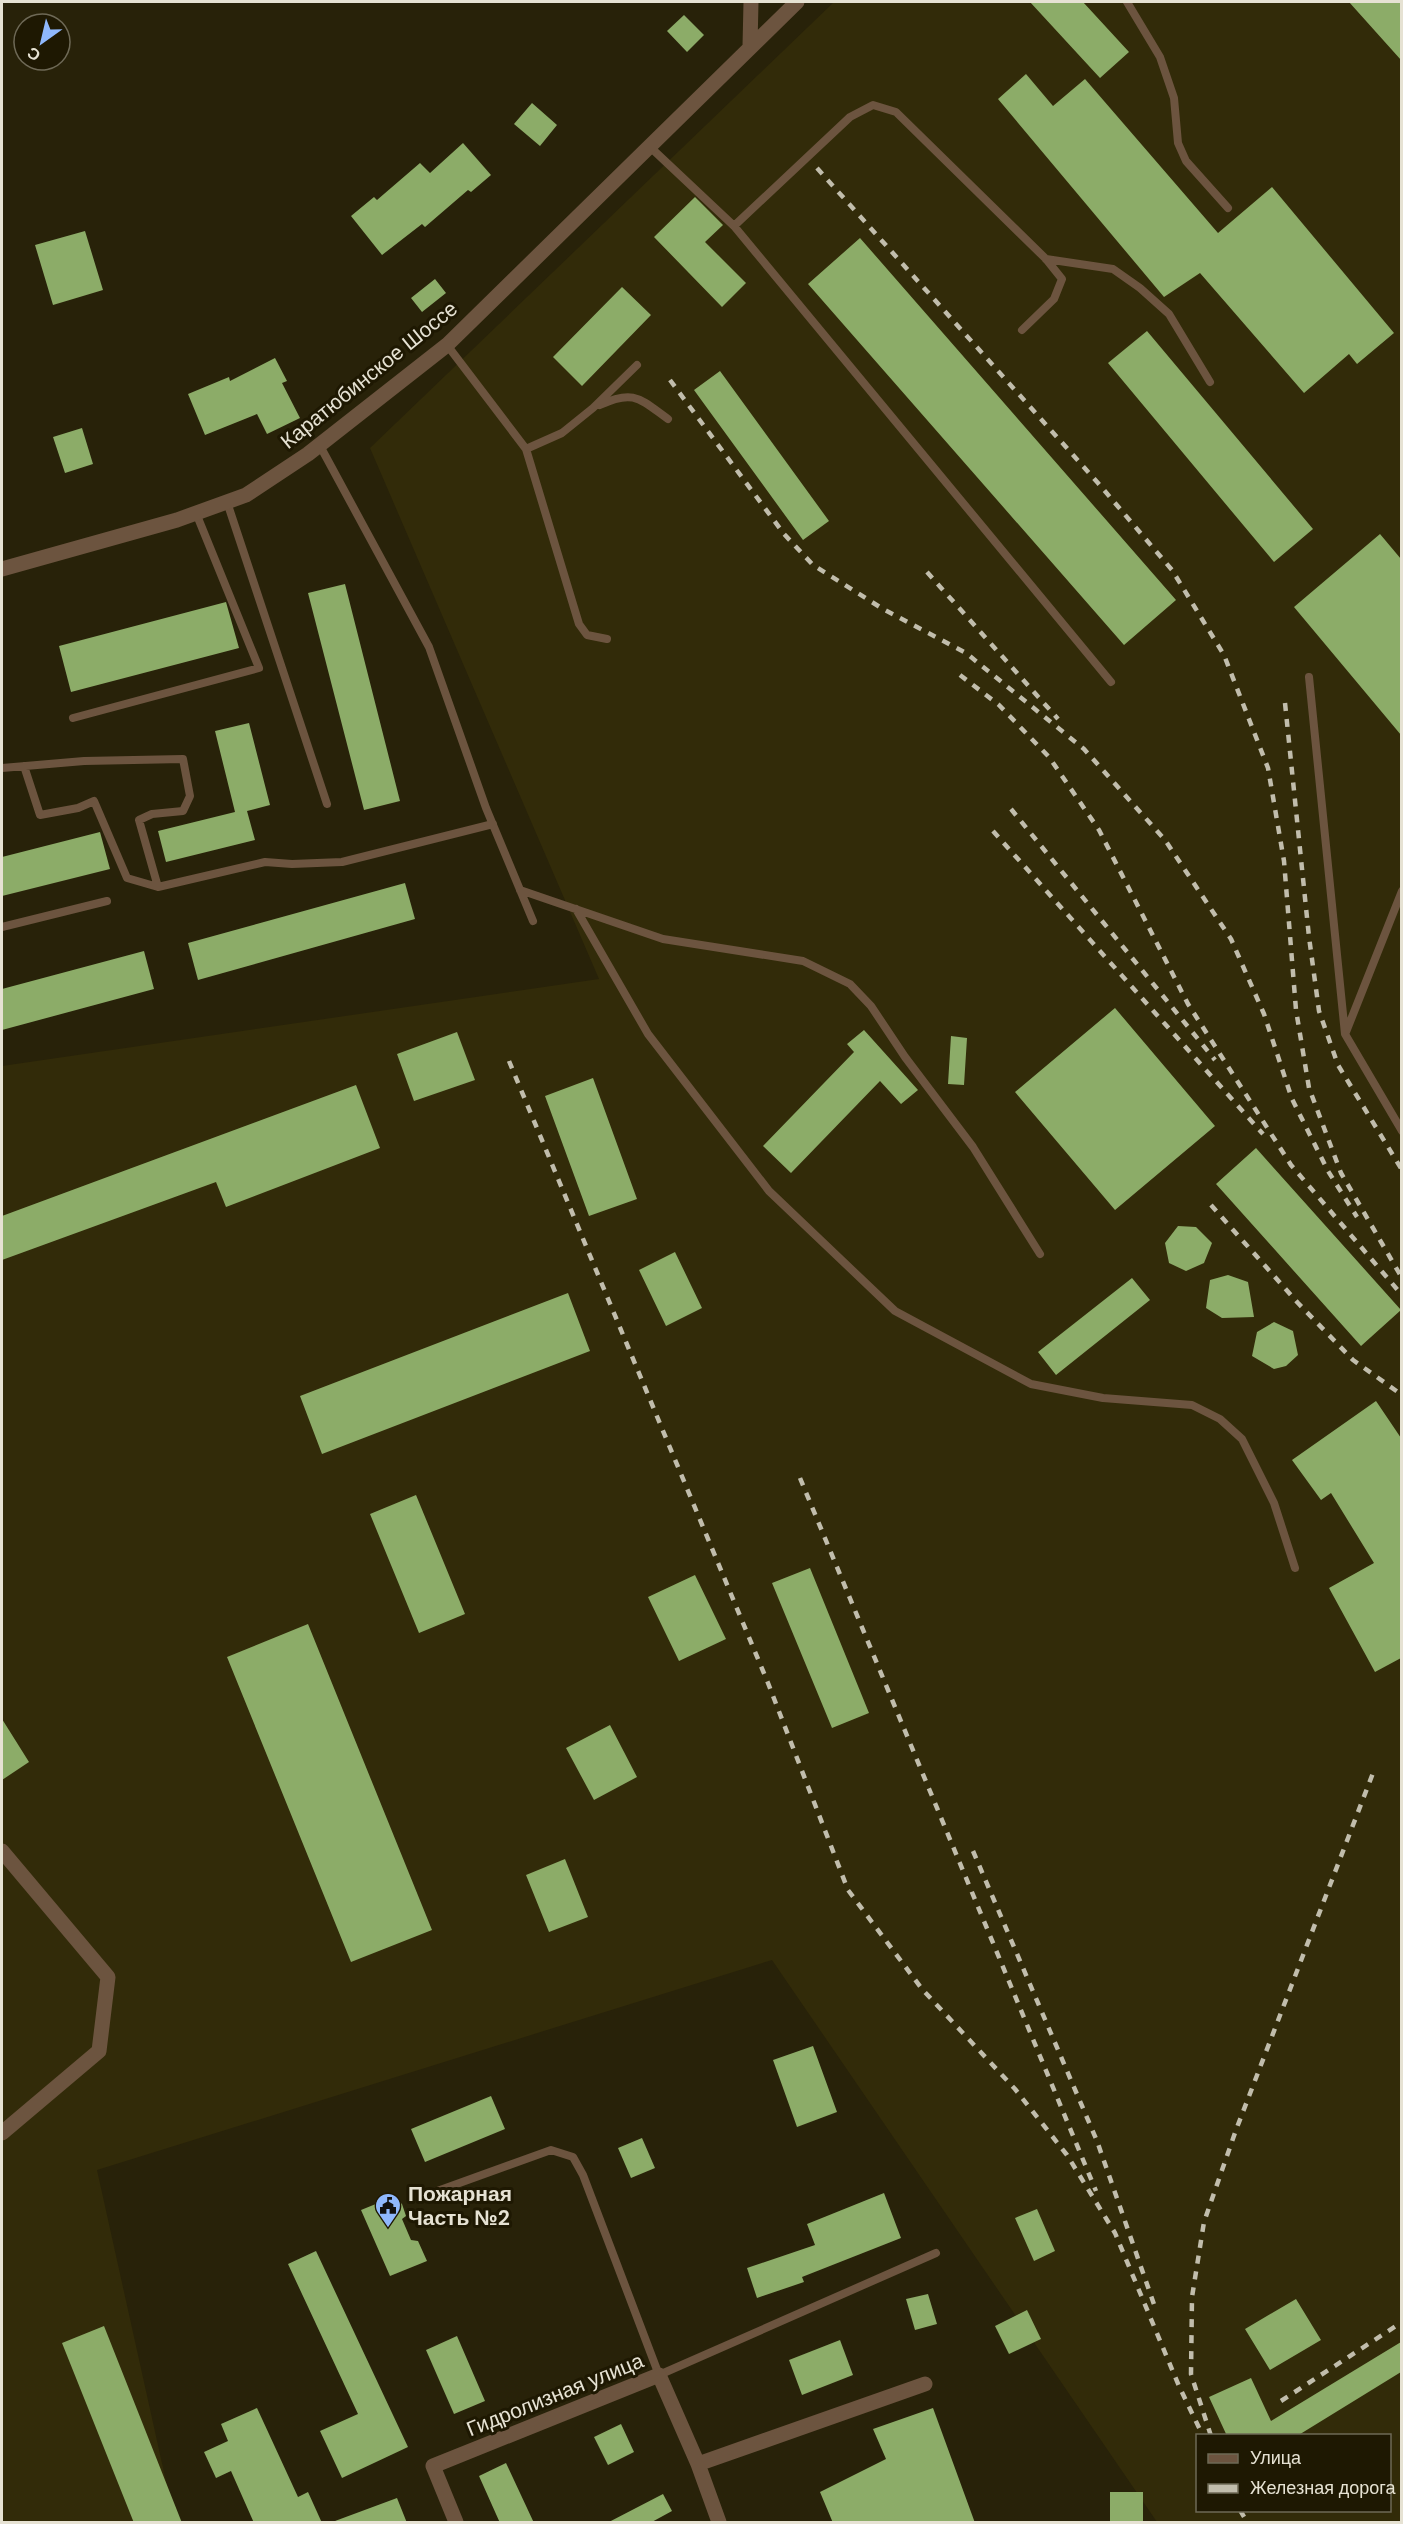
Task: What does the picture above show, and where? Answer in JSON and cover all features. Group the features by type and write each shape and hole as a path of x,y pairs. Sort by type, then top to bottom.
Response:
{"street":[{"path":"750,46 751,2"},
{"name":"Каратюбинское Шоссе","path":"2,569 196,513 246,495 320,444 447,345 797,2"},
{"path":"2,1851 108,1977 99,2051 2,2133"},
{"name":"Гидролизная улица","path":"456,2523 433,2466 659,2374 698,2464 719,2523"},
{"path":"698,2464 925,2384"}],"lane":[{"path":"1127,2 1160,57 1174,99 1178,143 1186,161 1228,208"},
{"path":"734,226 850,117 873,105 896,112 1046,259 1062,279 1054,299 1022,330"},
{"path":"649,146 734,226 1111,682"},
{"path":"1046,259 1113,269 1140,288 1169,314 1210,382"},
{"path":"447,345 526,449 579,624 587,635 608,639"},
{"path":"526,449 562,433 593,408 637,365"},
{"path":"593,408 615,398 636,397 668,419"},
{"path":"320,444 429,647 493,825 534,921"},
{"path":"227,502 327,804"},
{"path":"73,718 259,668 196,513"},
{"path":"1309,677 1345,1034 1401,1131"},
{"path":"2,768 84,761 183,759 190,796 183,811 152,814 139,820 158,887"},
{"path":"24,766 40,815 78,808 94,801 127,878 158,887 265,862 292,864 342,862 493,825"},
{"path":"520,890 663,939 803,961 850,984 871,1006 906,1058 973,1147 1040,1254"},
{"path":"1345,1034 1401,891"},
{"path":"2,927 107,901"},
{"path":"576,909 648,1034 769,1191 894,1311 1031,1384 1103,1398 1192,1405 1220,1419 1242,1439 1274,1503 1295,1568"},
{"path":"429,2194 551,2150 573,2157 583,2175 659,2374 936,2253"}],"shaded area":[{"path":"834,2 1401,2 1401,2522 1157,2522 772,1960 97,2170 175,2522 2,2522 2,1066 599,979 370,448"}],"building":[{"path":"1030,2 1083,2 1129,52 1100,78"},
{"path":"1349,2 1401,2 1401,60"},
{"path":"684,15 704,35 687,52 667,31"},
{"path":"1026,74 1053,106 1085,79 1218,233 1272,187 1394,333 1357,364 1349,354 1304,393 1200,273 1164,297 998,99"},
{"path":"532,103 557,125 540,146 514,124"},
{"path":"463,143 491,175 471,192 468,190 425,227 422,224 382,255 351,216 374,197 377,200 420,163 430,173"},
{"path":"695,197 723,225 705,242 746,283 722,307 654,237"},
{"path":"85,231 103,290 53,305 35,245"},
{"path":"860,238 1176,600 1124,645 808,284"},
{"path":"435,279 446,293 422,312 411,298"},
{"path":"622,287 651,315 582,386 553,357"},
{"path":"1147,331 1313,529 1274,562 1108,363"},
{"path":"275,358 287,381 282,383 300,418 267,434 257,414 205,435 188,394 229,377 230,381"},
{"path":"720,371 829,521 803,540 694,390"},
{"path":"82,428 93,464 65,473 53,437"},
{"path":"1380,534 1401,559 1401,735 1294,607"},
{"path":"345,584 400,801 364,810 308,593"},
{"path":"226,602 239,648 71,692 59,646"},
{"path":"249,723 270,805 247,811 255,840 166,862 158,831 235,812 215,731"},
{"path":"100,832 110,869 2,896 2,857"},
{"path":"405,883 415,919 198,980 188,943"},
{"path":"144,951 154,989 2,1030 2,989"},
{"path":"1115,1008 1215,1126 1115,1210 1015,1092"},
{"path":"864,1030 918,1090 901,1104 880,1081 791,1173 763,1146 854,1052 847,1044"},
{"path":"457,1032 475,1080 414,1101 397,1054"},
{"path":"951,1036 967,1038 964,1085 948,1084"},
{"path":"593,1078 637,1199 589,1216 545,1096"},
{"path":"356,1085 380,1148 226,1207 216,1182 2,1260 2,1216"},
{"path":"1256,1148 1401,1310 1361,1346 1216,1184"},
{"path":"1178,1226 1196,1227 1212,1243 1204,1263 1186,1271 1169,1263 1165,1243"},
{"path":"675,1252 702,1308 666,1326 639,1270"},
{"path":"1228,1275 1248,1282 1254,1317 1222,1318 1206,1308 1210,1280"},
{"path":"1132,1278 1150,1300 1056,1375 1038,1352"},
{"path":"568,1293 590,1351 322,1454 300,1396"},
{"path":"1274,1322 1293,1331 1298,1355 1286,1366 1274,1369 1252,1356 1257,1332"},
{"path":"1376,1401 1401,1438 1401,1658 1375,1672 1329,1588 1374,1563 1331,1493 1321,1500 1292,1460"},
{"path":"416,1495 465,1614 419,1633 370,1514"},
{"path":"810,1568 869,1713 832,1728 772,1583"},
{"path":"695,1575 726,1639 679,1661 648,1597"},
{"path":"308,1624 432,1930 351,1962 227,1657"},
{"path":"2,1719 29,1762 2,1780"},
{"path":"610,1725 637,1777 594,1800 566,1748"},
{"path":"565,1859 588,1917 549,1932 526,1875"},
{"path":"813,2046 837,2112 797,2127 773,2060"},
{"path":"491,2096 505,2129 425,2162 411,2129"},
{"path":"642,2138 655,2168 631,2178 618,2148"},
{"path":"884,2193 901,2238 802,2277 804,2282 757,2298 747,2268 815,2245 807,2224"},
{"name":"Пожарная Часть №2","path":"393,2197 402,2204 406,2216 402,2219 411,2240 418,2241 427,2261 390,2276 361,2210"},
{"path":"1037,2209 1055,2251 1034,2261 1015,2218"},
{"path":"316,2251 408,2447 342,2478 320,2431 358,2414 288,2264"},
{"path":"928,2294 937,2324 915,2330 906,2299"},
{"path":"1296,2299 1321,2340 1270,2370 1245,2329"},
{"path":"1027,2310 1041,2339 1009,2354 995,2326"},
{"path":"104,2326 182,2523 134,2523 62,2343"},
{"path":"457,2336 485,2401 454,2414 426,2350"},
{"path":"840,2340 853,2375 802,2395 789,2360"},
{"path":"1401,2342 1401,2372 1300,2434 1226,2434 1209,2397 1251,2378 1271,2421"},
{"path":"257,2408 298,2497 308,2492 322,2523 254,2523 231,2471 216,2478 204,2452 228,2441 221,2424"},
{"path":"933,2408 975,2523 833,2523 820,2492 886,2459 873,2429"},
{"path":"621,2424 634,2452 608,2465 594,2437"},
{"path":"506,2463 534,2523 500,2523 479,2476"},
{"path":"1110,2492 1143,2492 1143,2523 1110,2523"},
{"path":"663,2494 672,2511 650,2523 607,2523"},
{"path":"397,2498 407,2523 335,2523 335,2521"}],"railway":[{"path":"817,168 1098,483 1172,570 1224,655 1268,768 1284,861 1296,1010 1309,1088 1341,1173 1402,1278"},
{"path":"670,380 784,534 813,565 883,609 966,653 1084,749 1165,840 1231,939 1264,1014 1292,1099 1328,1171 1357,1217"},
{"path":"927,572 1058,719"},
{"path":"960,675 999,705 1049,757 1099,830 1188,1004 1291,1165 1402,1295"},
{"path":"1285,703 1309,937 1319,1011 1338,1065 1402,1170"},
{"path":"1011,809 1215,1060"},
{"path":"993,831 1263,1134"},
{"path":"509,1061 768,1683 848,1890 922,1989 1015,2089 1067,2155 1115,2233 1179,2386 1202,2434"},
{"path":"1211,1205 1298,1303 1353,1360 1402,1395"},
{"path":"800,1478 1096,2191"},
{"path":"1210,2434 1191,2374 1192,2297 1204,2222 1236,2130 1373,1773"},
{"path":"973,1851 1097,2141 1156,2310"},
{"path":"1281,2401 1402,2322"},
{"path":"1241,2512 1247,2522"}],"place":[{"name":"Пожарная Часть №2","path":"388,2229"}]}
